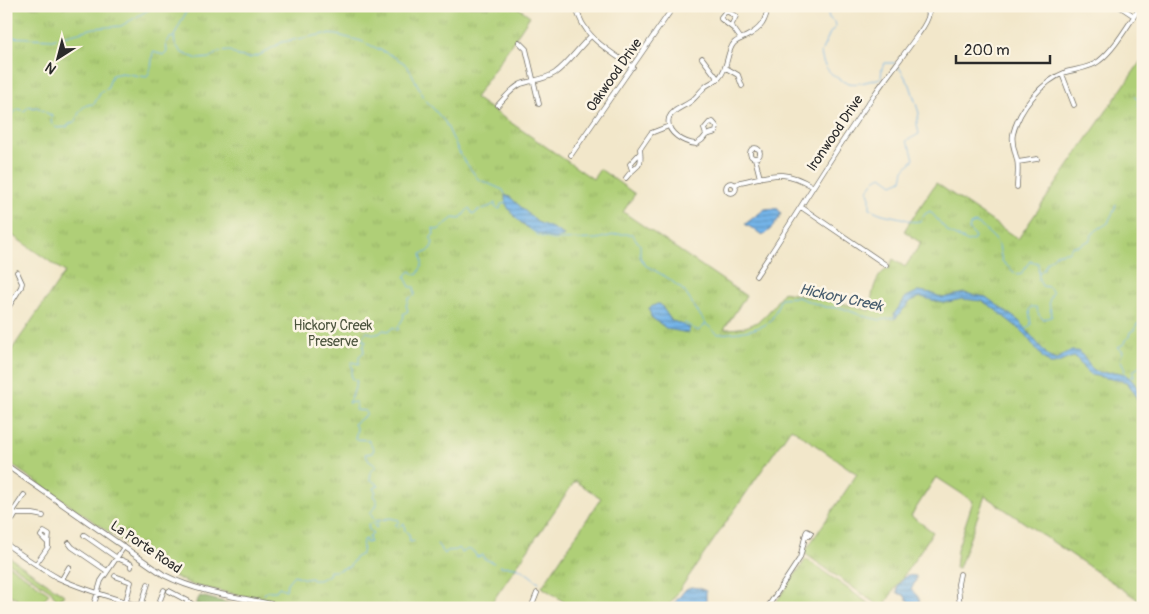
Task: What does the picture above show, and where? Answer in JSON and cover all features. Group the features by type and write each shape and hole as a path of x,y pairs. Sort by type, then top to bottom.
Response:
{"street":[{"path":"576,6 581,22 591,36 632,67"},
{"name":"Oakwood Drive","path":"571,155 674,6"},
{"path":"706,135 696,144 689,144 677,137 669,126 669,117 674,111 688,104 705,87 718,79 726,68 734,43 762,26 768,6"},
{"name":"Ironwood Drive","path":"756,276 801,207 812,186 928,20 930,14 921,6"},
{"path":"1119,6 1134,16"},
{"path":"1017,187 1018,162 1012,136 1017,120 1034,96 1052,78 1097,63 1107,54 1141,6"},
{"path":"731,26 741,38"},
{"path":"498,105 510,92 520,85 534,82 554,73 566,64 591,36"},
{"path":"519,42 526,49 538,104"},
{"path":"702,58 718,79"},
{"path":"726,68 738,75 742,86"},
{"path":"1062,74 1074,105"},
{"path":"626,178 640,164 642,159 640,149 651,133 669,126"},
{"path":"632,170 630,164 640,153"},
{"path":"756,158 760,178"},
{"path":"1018,162 1038,158"},
{"path":"735,185 740,182 776,175 789,175 812,186"},
{"path":"801,207 886,264"},
{"path":"6,311 8,305 20,290 22,283 17,272"},
{"name":"La Porte Road","path":"6,466 164,576 184,585 290,608"},
{"path":"6,517 13,519 24,495"},
{"path":"6,512 10,509 15,512 43,516"},
{"path":"84,535 117,558 131,564 130,567"},
{"path":"767,608 800,558 805,536"},
{"path":"36,564 48,547 48,543"},
{"path":"69,543 107,572"},
{"path":"6,544 62,579 97,593 144,607 148,584"},
{"path":"93,608 101,581 124,547"},
{"path":"62,579 69,567"},
{"path":"960,574 958,584 960,608"},
{"path":"115,576 131,582 126,601"},
{"path":"157,608 164,590"},
{"path":"170,591 188,600 197,608"},
{"path":"530,608 536,593"},
{"path":"184,608 188,600"}],"green space":[{"name":"Hickory Creek Preserve","path":"6,6 516,6 530,16 475,98 593,179 600,169 635,194 623,212 746,296 724,329 745,327 753,324 766,315 783,292 851,305 870,311 876,281 889,268 893,259 905,267 921,243 904,231 936,183 1018,239 1143,58 1143,379 1140,384 1143,386 1143,401 1140,399 1143,405 1143,608 1139,608 1137,599 985,496 959,568 955,568 957,550 973,501 936,477 911,516 933,532 886,602 894,608 882,608 804,553 857,474 791,428 667,608 573,608 542,587 601,498 575,481 488,608 300,608 192,585 171,575 6,461 6,358 65,272 6,231"},
{"path":"6,555 64,595 62,598 60,597 60,608 56,608 56,599 51,591 6,561"},
{"path":"806,559 875,608 772,608"},
{"path":"8,565 49,593 39,608 29,608 6,592 6,567"},
{"path":"200,596 232,604 230,608 199,608 195,604"}],"water":[{"path":"505,195 510,197 537,222 552,228 564,235 563,237 551,238 528,228 509,209"},
{"path":"777,208 781,213 778,220 763,235 745,224 765,209"},
{"path":"919,291 943,298 964,293 986,297 1019,321 1049,357 1056,360 1070,351 1078,351 1096,371 1104,373 1116,372 1129,377 1140,394 1143,415 1135,394 1127,382 1091,375 1084,369 1076,357 1050,364 1023,332 982,301 962,299 943,303 921,297 911,301 895,319 894,314 906,297"},
{"path":"660,304 671,320 690,328 688,333 667,329 651,317 649,308"},
{"path":"907,575 916,576 911,590 919,599 919,606 911,606 904,595 897,593 898,585"},
{"path":"692,587 706,591 706,608 670,608 686,589"}],"waterway":[{"name":"Hickory Creek","path":"6,37 52,39 94,28 121,26 155,6"},
{"name":"Hickory Creek","path":"186,6 186,12 174,36 175,44 182,53 198,59 210,58 218,52 230,51 238,56 249,58 260,55 282,42 325,34 361,41 391,55 404,63 411,72 424,98 445,122 461,156 478,179 503,190 505,194"},
{"path":"837,6 828,13 829,18 836,26 830,33 821,52 824,64 830,72 844,82 855,84 881,78 882,68 885,63 895,63"},
{"path":"6,120 18,109 24,111 30,106 31,108 37,107 52,116 52,124 57,128 67,127 76,121 82,108 94,104 101,92 107,89 112,75 122,73 147,77 151,68 153,52 164,55 167,52 166,44 170,38 174,37"},
{"path":"898,66 910,85 919,113 917,124 919,134 906,141 914,159 904,170 902,180 893,184 882,176 871,184 868,192 870,208 914,222 920,221 930,211 948,232 968,242 974,240 975,236 969,230 970,225 975,223 995,239 999,246 1002,261 1017,275 1022,274 1030,261 1038,263 1039,280 1042,286 1049,287 1053,293 1049,302 1052,317 1043,319 1036,307 1031,307 1029,310 1031,325 1026,329"},
{"path":"1135,97 1139,101 1138,105 1143,110"},
{"path":"1143,113 1143,120"},
{"path":"1143,123 1143,132"},
{"path":"414,541 410,542 404,523 399,527 395,525 399,520 390,518 377,521 374,520 370,513 377,505 377,500 373,496 376,492 373,488 379,486 370,479 371,472 376,466 369,461 365,454 372,453 374,449 368,440 355,439 357,429 354,424 366,415 366,411 355,410 357,405 355,402 348,403 357,381 352,379 351,373 353,368 351,365 352,362 359,364 359,356 364,352 363,347 366,341 362,340 366,332 376,334 383,330 389,331 393,327 397,330 399,329 398,327 404,317 403,314 408,311 406,305 408,299 415,295 414,287 410,287 405,277 411,271 415,275 418,274 422,264 421,254 429,251 433,242 431,240 434,234 433,228 438,230 453,218 460,219 469,208 475,214 477,211 495,203 495,207 500,209 501,204 506,203"},
{"path":"1039,273 1056,254 1068,252 1073,246 1078,246 1090,240 1094,232 1108,223 1116,204"},
{"name":"Hickory Creek","path":"529,228 539,236 553,240 597,239 618,234 632,234 640,245 640,257 645,265 668,278 684,291 706,324 718,334 746,331 767,324 771,320 781,298 797,297 825,307 842,308 880,320 894,318"},
{"path":"683,325 685,323 698,331 706,324"},
{"path":"1126,378 1125,369 1120,359 1123,351 1118,347 1124,344 1130,332 1134,330 1137,324 1143,323"},
{"path":"1129,378 1131,376 1134,377 1133,371 1141,366 1143,362"},
{"path":"264,594 268,591 276,591 279,587 286,590 287,583 294,575 305,579 319,580 329,575 330,571 349,567 355,558 362,554 363,540 366,539 366,543 370,542 369,536 373,533 369,530 368,524 373,523 376,528 377,522"},
{"path":"437,544 445,554 447,551 458,548 462,553 468,549 474,552 477,557 483,555 483,558 494,563"},
{"path":"499,566 518,568 539,582"}]}
